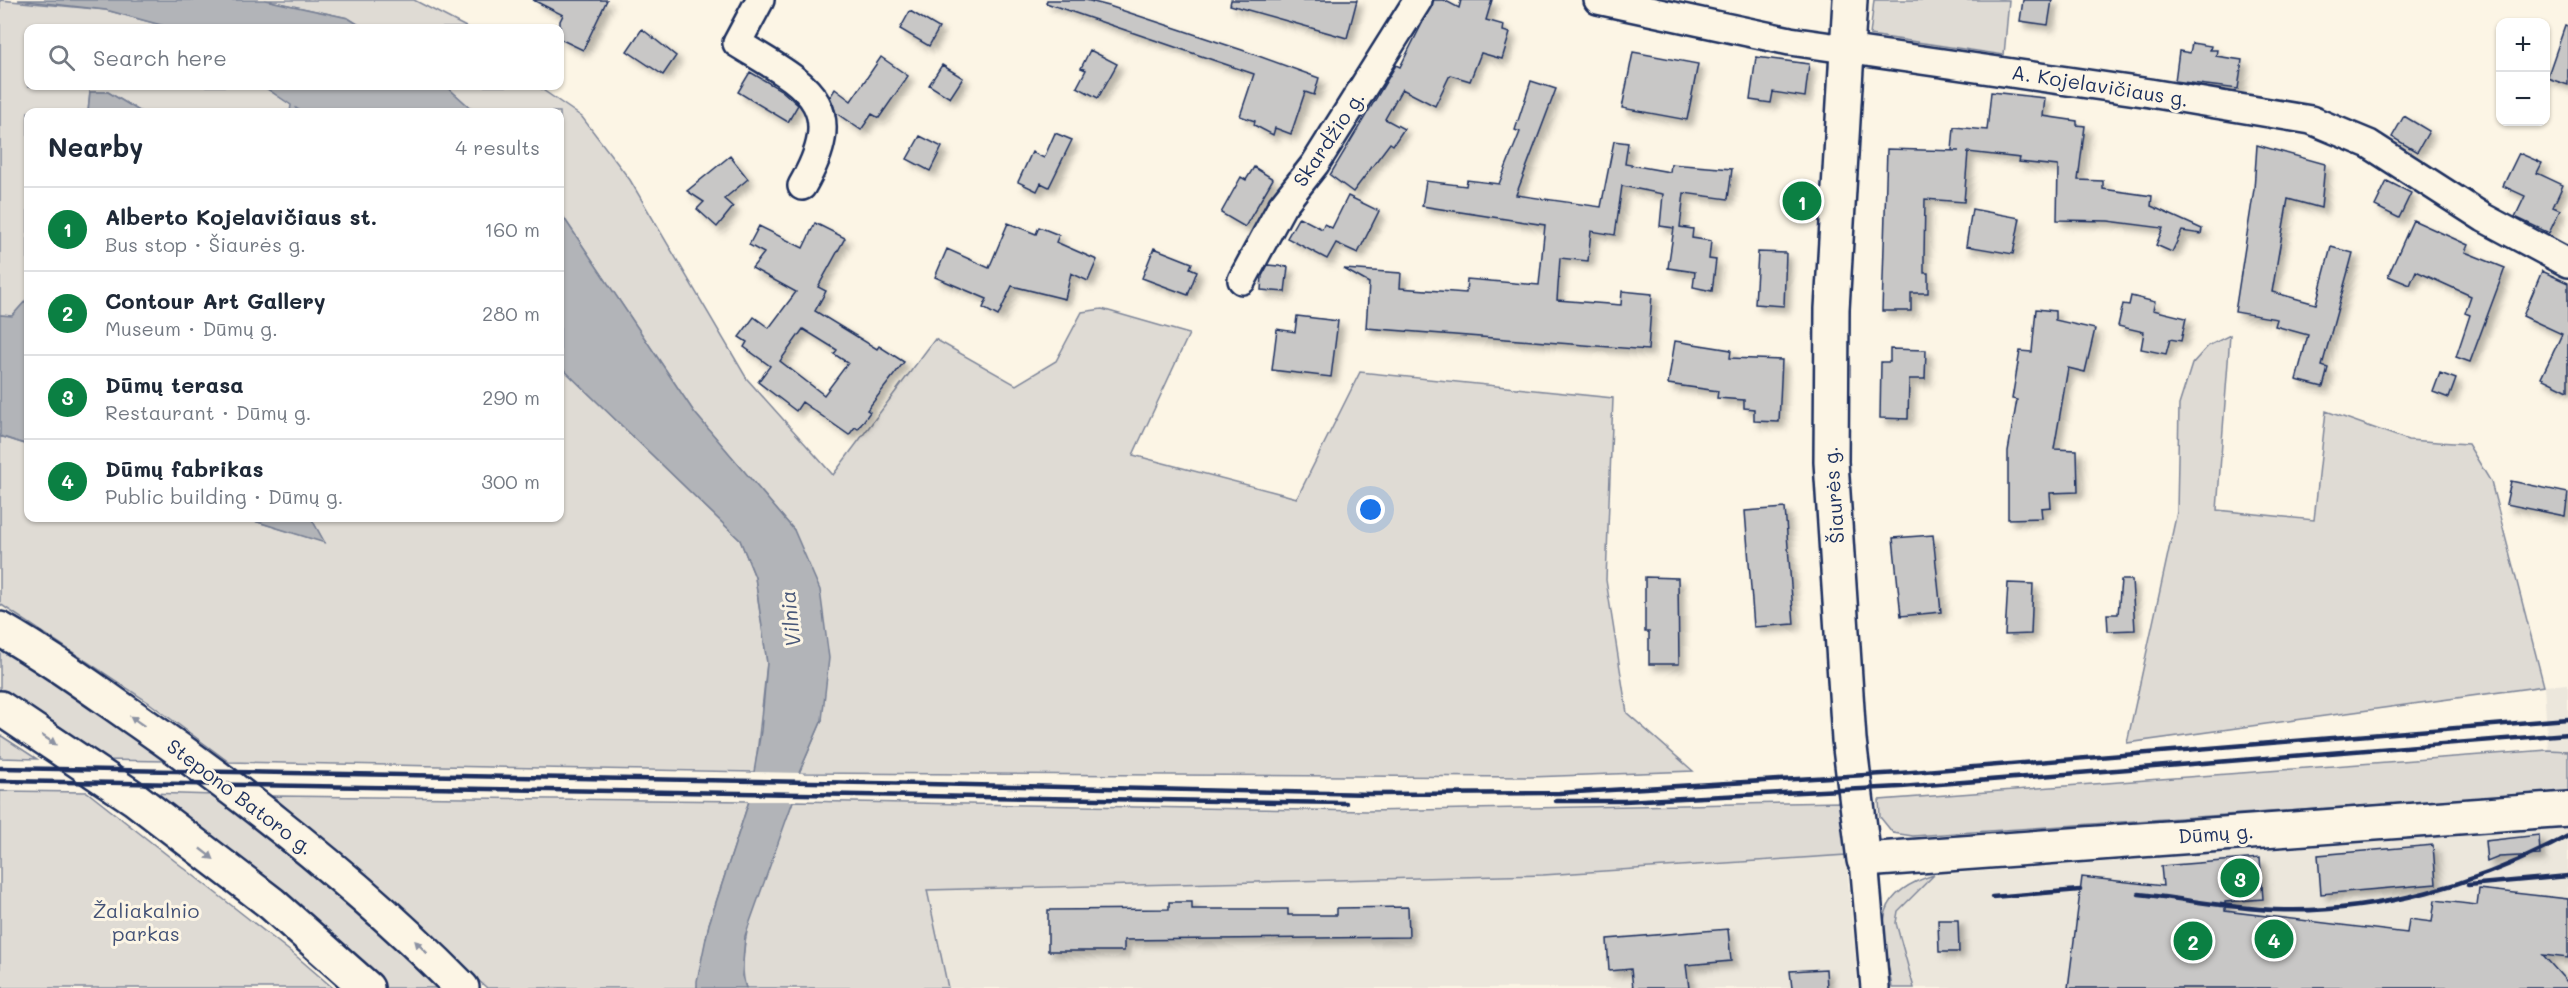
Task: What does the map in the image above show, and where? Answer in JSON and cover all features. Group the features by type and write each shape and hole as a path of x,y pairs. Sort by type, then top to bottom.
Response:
{"main road":[{"name":"Šiaurės g.","path":"1850,0 1832,309 1830,450 1849,740 1864,860"},
{"name":"Stepono Batoro g.","path":"0,629 36,650 184,753 308,848 407,933 462,988"},
{"path":"0,708 134,798 271,903 367,988"},
{"name":"Dūmų g.","path":"1864,860 2568,809"}],"street":[{"path":"760,0 737,43 802,83 811,94 821,121 821,149 802,186"},
{"name":"Skardžio g.","path":"1242,280 1282,206 1315,164 1418,0"},
{"name":"A. Kojelavičiaus g.","path":"1598,0 1734,31 2161,94 2311,120 2343,131 2369,144 2484,218 2568,264"},
{"name":"Šiaurės g.","path":"1864,860 1875,988"}],"shaded area":[{"path":"2568,684 2568,751 2548,750 2544,686"},
{"path":"2568,826 2568,988 1914,988 1896,923 1898,911 1934,875"},
{"path":"1846,855 1858,988 948,988 926,890 1543,875"}],"green space":[{"path":"0,0 106,10 157,24 24,24 24,90 269,90 292,105 291,108 134,108 108,92 90,92 88,108 24,108 24,302 12,316 0,315"},
{"path":"265,0 414,0 460,24 358,24 348,18"},
{"path":"1874,0 2009,0 2004,55 1870,35"},
{"path":"450,90 543,90 582,117 630,180 747,379 833,475 935,339 1016,385 1056,361 1082,312 1102,309 1189,334 1133,455 1297,498 1360,372 1613,398 1606,580 1627,713 1693,771 1531,777 799,773 822,720 794,530 694,412 564,218 564,108 471,108"},
{"path":"2230,335 2217,510 2314,520 2326,411 2408,440 2468,444 2491,482 2544,686 2127,743 2177,512 2179,405 2192,364 2208,346"},
{"path":"564,370 740,540 755,577 767,663 755,772 229,762 148,702 0,604 0,436 24,444 24,522 258,522 324,542 313,522 564,522"},
{"path":"0,648 90,703 166,761 101,760 0,696"},
{"path":"0,735 37,759 0,758"},
{"path":"2548,750 2568,751 2568,792 1913,836 1893,833 1880,817 1879,800"},
{"name":"Žaliakalnio parkas","path":"0,791 87,792 296,956 333,988 0,988"},
{"path":"148,793 215,795 351,903 443,988 384,988"},
{"path":"273,796 749,801 709,924 697,988 487,988"},
{"path":"793,801 1367,811 1842,802 1846,855 1543,875 927,890 948,988 746,988 743,968 744,945 750,920 766,869"},
{"path":"1934,875 1898,911 1896,923 1914,988 1892,988 1884,918 1889,905 1898,893 1912,883"}],"water":[{"path":"18,0 265,0 348,18 358,24 157,24 106,10"},
{"path":"269,90 450,90 471,108 291,108 291,105"},
{"path":"90,92 108,92 134,108 88,108"},
{"name":"Vilnia","path":"564,218 694,412 794,530 820,590 829,658 822,720 799,773 793,801 745,936 742,976 746,988 697,988 709,924 749,801 761,731 767,663 755,577 740,540 564,370"},
{"path":"24,302 24,444 0,436 0,315 12,316"},
{"path":"258,522 313,522 325,543"}],"pier":[{"path":"752,772 803,773 796,801 746,801"}],"building":[{"path":"533,0 607,0 583,50 564,41 564,24 560,24 563,15"},
{"path":"1047,0 1086,0 1242,50 1319,78 1314,95 1305,92 1291,134 1275,128 1273,135 1254,125 1255,121 1240,116 1254,74 1046,3"},
{"path":"1231,0 1357,0 1347,38 1230,5"},
{"path":"1434,0 1444,0 1459,8 1461,0 1492,0 1486,20 1504,25 1503,31 1510,33 1502,59 1481,53 1470,81 1450,75 1435,106 1402,89 1385,119 1404,129 1393,145 1390,143 1353,192 1330,175 1396,65 1400,67"},
{"path":"2023,0 2052,0 2048,25 2020,21"},
{"path":"910,11 939,28 929,46 900,29"},
{"path":"2565,26 2568,27 2568,85 2550,79 2550,69"},
{"path":"642,29 676,56 663,75 627,51"},
{"path":"2192,43 2211,46 2210,50 2217,50 2216,56 2242,60 2238,89 2175,81 2179,51 2190,53"},
{"path":"1090,50 1117,64 1098,98 1077,87 1086,70 1081,68"},
{"path":"1633,52 1698,64 1687,120 1622,108"},
{"path":"881,57 908,76 879,118 872,114 861,130 836,113 830,97 835,89 851,101"},
{"path":"1756,57 1809,64 1805,97 1773,92 1771,103 1750,100"},
{"path":"942,65 963,78 950,98 929,85"},
{"path":"750,72 781,90 798,105 788,122 738,92"},
{"path":"1531,81 1556,89 1516,195 1601,207 1614,141 1628,143 1625,164 1670,172 1671,164 1732,169 1728,199 1684,193 1680,227 1693,229 1692,238 1711,241 1709,259 1716,260 1712,291 1693,287 1695,272 1668,268 1674,228 1660,226 1663,194 1622,186 1615,235 1591,231 1588,261 1560,258 1557,300 1621,305 1622,291 1652,294 1648,350 1366,328 1369,283 1344,269 1401,273 1400,288 1466,293 1467,279 1539,285 1545,225 1422,206 1426,181 1466,186 1467,180 1499,184 1520,132 1515,130"},
{"path":"1991,92 2045,98 2043,116 2077,121 2077,125 2085,126 2078,180 2103,181 2103,189 2152,196 2151,206 2202,229 2201,234 2182,231 2172,252 2156,245 2163,228 2108,221 2057,220 2058,166 2019,162 2020,158 1968,152 1964,202 1925,199 1924,273 1928,273 1928,293 1911,293 1911,311 1882,311 1887,149 1952,151 1954,127 1987,130"},
{"path":"2404,116 2429,131 2417,152 2392,137"},
{"path":"1055,133 1072,140 1049,187 1041,183 1037,191 1018,182 1032,152 1044,158"},
{"path":"920,136 942,147 930,171 907,159"},
{"path":"2257,145 2325,164 2321,208 2288,199 2272,292 2316,304 2331,247 2353,253 2322,366 2328,368 2323,387 2296,380 2308,335 2275,326 2277,319 2235,312 2254,189"},
{"path":"2519,153 2542,163 2537,173 2563,185 2553,207 2560,210 2549,233 2515,217 2525,196 2503,186"},
{"path":"730,156 748,179 724,199 733,207 717,227 697,209 704,202 687,191"},
{"path":"1254,167 1273,179 1245,227 1221,213 1241,177 1246,180"},
{"path":"2387,181 2411,193 2399,218 2375,206"},
{"path":"1348,196 1379,211 1358,253 1336,243 1327,259 1287,238 1299,217 1322,229 1324,224 1332,228"},
{"path":"1972,209 2020,218 2013,254 1966,246"},
{"path":"2413,220 2468,245 2465,252 2505,268 2470,362 2456,357 2470,315 2465,313 2471,296 2416,271 2410,285 2388,276"},
{"path":"815,223 845,238 818,287 826,291 815,311 877,349 879,346 904,362 867,410 870,412 858,429 855,427 849,435 802,402 796,411 758,382 770,366 744,347 747,342 739,337 754,317 769,328 796,292 752,268 764,253 749,245 759,226 803,248","holes":["803,329 837,350 834,354 848,363 824,395 780,361"]},
{"path":"1008,223 1036,234 1039,227 1059,235 1056,242 1097,260 1088,281 1071,273 1065,299 1012,286 998,316 983,308 987,299 935,277 947,249 989,268"},
{"path":"1154,248 1192,263 1190,268 1197,271 1188,295 1142,278"},
{"path":"1758,252 1786,253 1784,306 1755,304"},
{"path":"1268,265 1288,267 1285,292 1261,290 1262,276"},
{"path":"2542,271 2568,283 2568,391 2541,378 2562,334 2523,316"},
{"path":"2131,296 2155,302 2153,310 2186,318 2181,341 2170,339 2166,354 2141,349 2144,332 2118,326 2123,304 2129,305"},
{"path":"2036,309 2055,311 2055,320 2095,329 2085,372 2068,368 2054,449 2077,450 2078,492 2050,493 2051,507 2041,508 2042,518 2008,519 2008,451 2017,400 2012,399 2020,351 2032,352"},
{"path":"1297,316 1338,321 1331,377 1272,370 1277,329 1295,332"},
{"path":"1675,341 1731,350 1730,358 1782,360 1779,422 1754,421 1754,409 1744,408 1744,400 1717,398 1718,391 1668,384"},
{"path":"1890,349 1926,350 1925,379 1909,379 1908,419 1880,418 1881,362 1890,362"},
{"path":"2440,373 2456,379 2449,398 2433,392"},
{"path":"2511,481 2568,493 2565,516 2506,504"},
{"path":"1785,508 1794,624 1754,627 1745,511"},
{"path":"1933,535 1941,612 1901,616 1893,538"},
{"path":"1645,577 1678,578 1679,664 1649,664 1649,632 1645,632"},
{"path":"2121,580 2132,580 2135,630 2108,631 2107,614 2118,614"},
{"path":"2008,583 2033,584 2031,634 2005,635"},
{"path":"2539,835 2540,855 2499,857 2487,862 2485,841"},
{"path":"2433,845 2436,884 2321,894 2318,855"},
{"path":"2260,858 2263,899 2225,902 2225,911 2407,933 2409,919 2432,922 2435,900 2477,905 2479,889 2568,899 2568,958 2543,955 2568,983 2568,988 2068,988 2082,877 2163,886 2161,866"},
{"path":"1169,902 1192,902 1192,909 1288,909 1288,915 1337,915 1337,908 1408,907 1409,937 1124,940 1124,951 1048,951 1048,910 1169,909"},
{"path":"1938,920 1958,920 1959,952 1939,952"},
{"path":"1728,929 1731,961 1686,965 1689,988 1633,988 1631,969 1609,971 1607,939"},
{"path":"1826,969 1827,988 1792,988 1790,971"}],"railway":[{"path":"0,768 1370,794 1559,793 1900,773 2568,719"},
{"path":"1556,801 1624,801 1901,787 2568,734"},
{"path":"0,781 1346,803"},
{"path":"2139,894 2258,909 2313,910 2351,907 2389,901 2463,882 2534,853 2568,836"},
{"path":"2468,885 2568,876"},
{"path":"1992,897 2080,890"}],"place":[{"name":"Alberto Kojelavičiaus st.","path":"1802,201"},
{"name":"Dūmų terasa","path":"2240,878"},
{"name":"Dūmų fabrikas","path":"2274,939"},
{"name":"Contour Art Gallery","path":"2193,941"}]}
